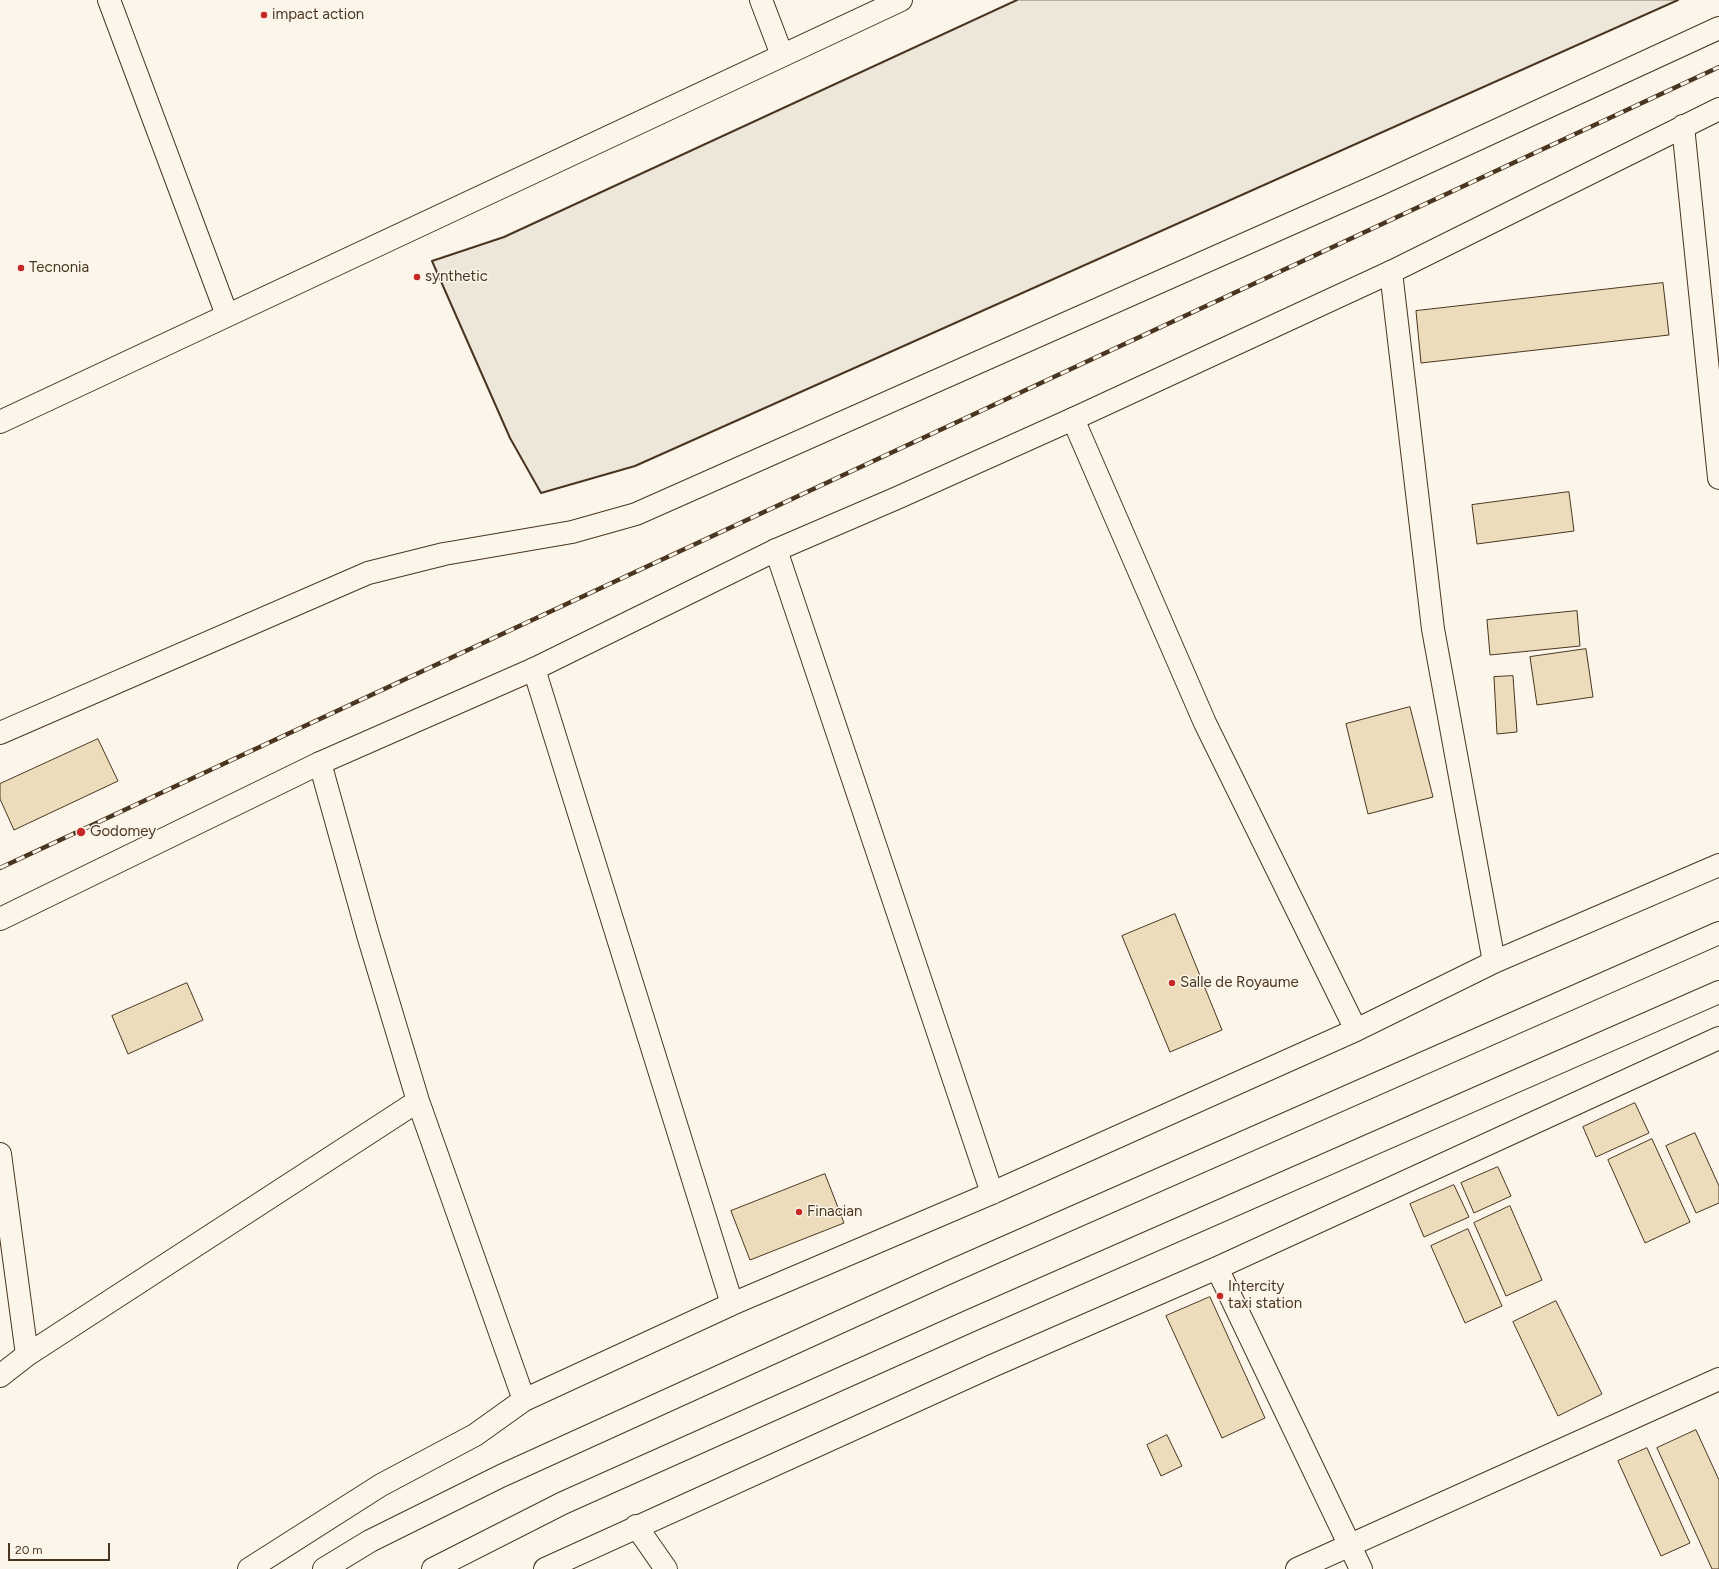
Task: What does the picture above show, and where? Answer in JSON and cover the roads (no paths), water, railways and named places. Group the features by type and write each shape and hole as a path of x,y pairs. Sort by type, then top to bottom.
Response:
{"main road":[{"path":"109,0 227,314"},
{"path":"761,0 782,55"},
{"path":"0,422 227,314 901,0"},
{"path":"0,733 368,573 444,554 572,532 636,514 1363,191 1719,28"},
{"path":"0,919 320,763 534,670 776,550 897,498 1073,419 1391,272 1719,109"},
{"path":"1683,126 1719,478"},
{"path":"1391,272 1433,629 1494,962"},
{"path":"1073,419 1205,723 1356,1030"},
{"path":"776,550 992,1192"},
{"path":"534,670 732,1304"},
{"path":"320,763 368,935 418,1101 524,1400"},
{"path":"249,1569 381,1485 475,1435 524,1400 732,1304 992,1192 1356,1030 1494,962 1719,865"},
{"path":"324,1569 370,1541 508,1473 960,1268 1719,933"},
{"path":"433,1569 563,1503 972,1320 1719,992"},
{"path":"545,1569 636,1526 984,1370 1217,1268 1719,1038"},
{"path":"0,1376 27,1355 418,1101"},
{"path":"0,1154 27,1355"},
{"path":"1217,1268 1361,1569"},
{"path":"1297,1569 1719,1379"},
{"path":"636,1526 666,1569"}],"railway":[{"path":"0,868 1719,67"}],"place":[{"name":"impact action","path":"264,15"},
{"name":"Tecnonia","path":"21,268"},
{"name":"synthetic","path":"417,277"},
{"name":"Godomey","path":"81,832"},
{"name":"Salle de Royaume","path":"1172,983"},
{"name":"Finacian","path":"799,1212"},
{"name":"Intercity taxi station","path":"1220,1296"}]}
